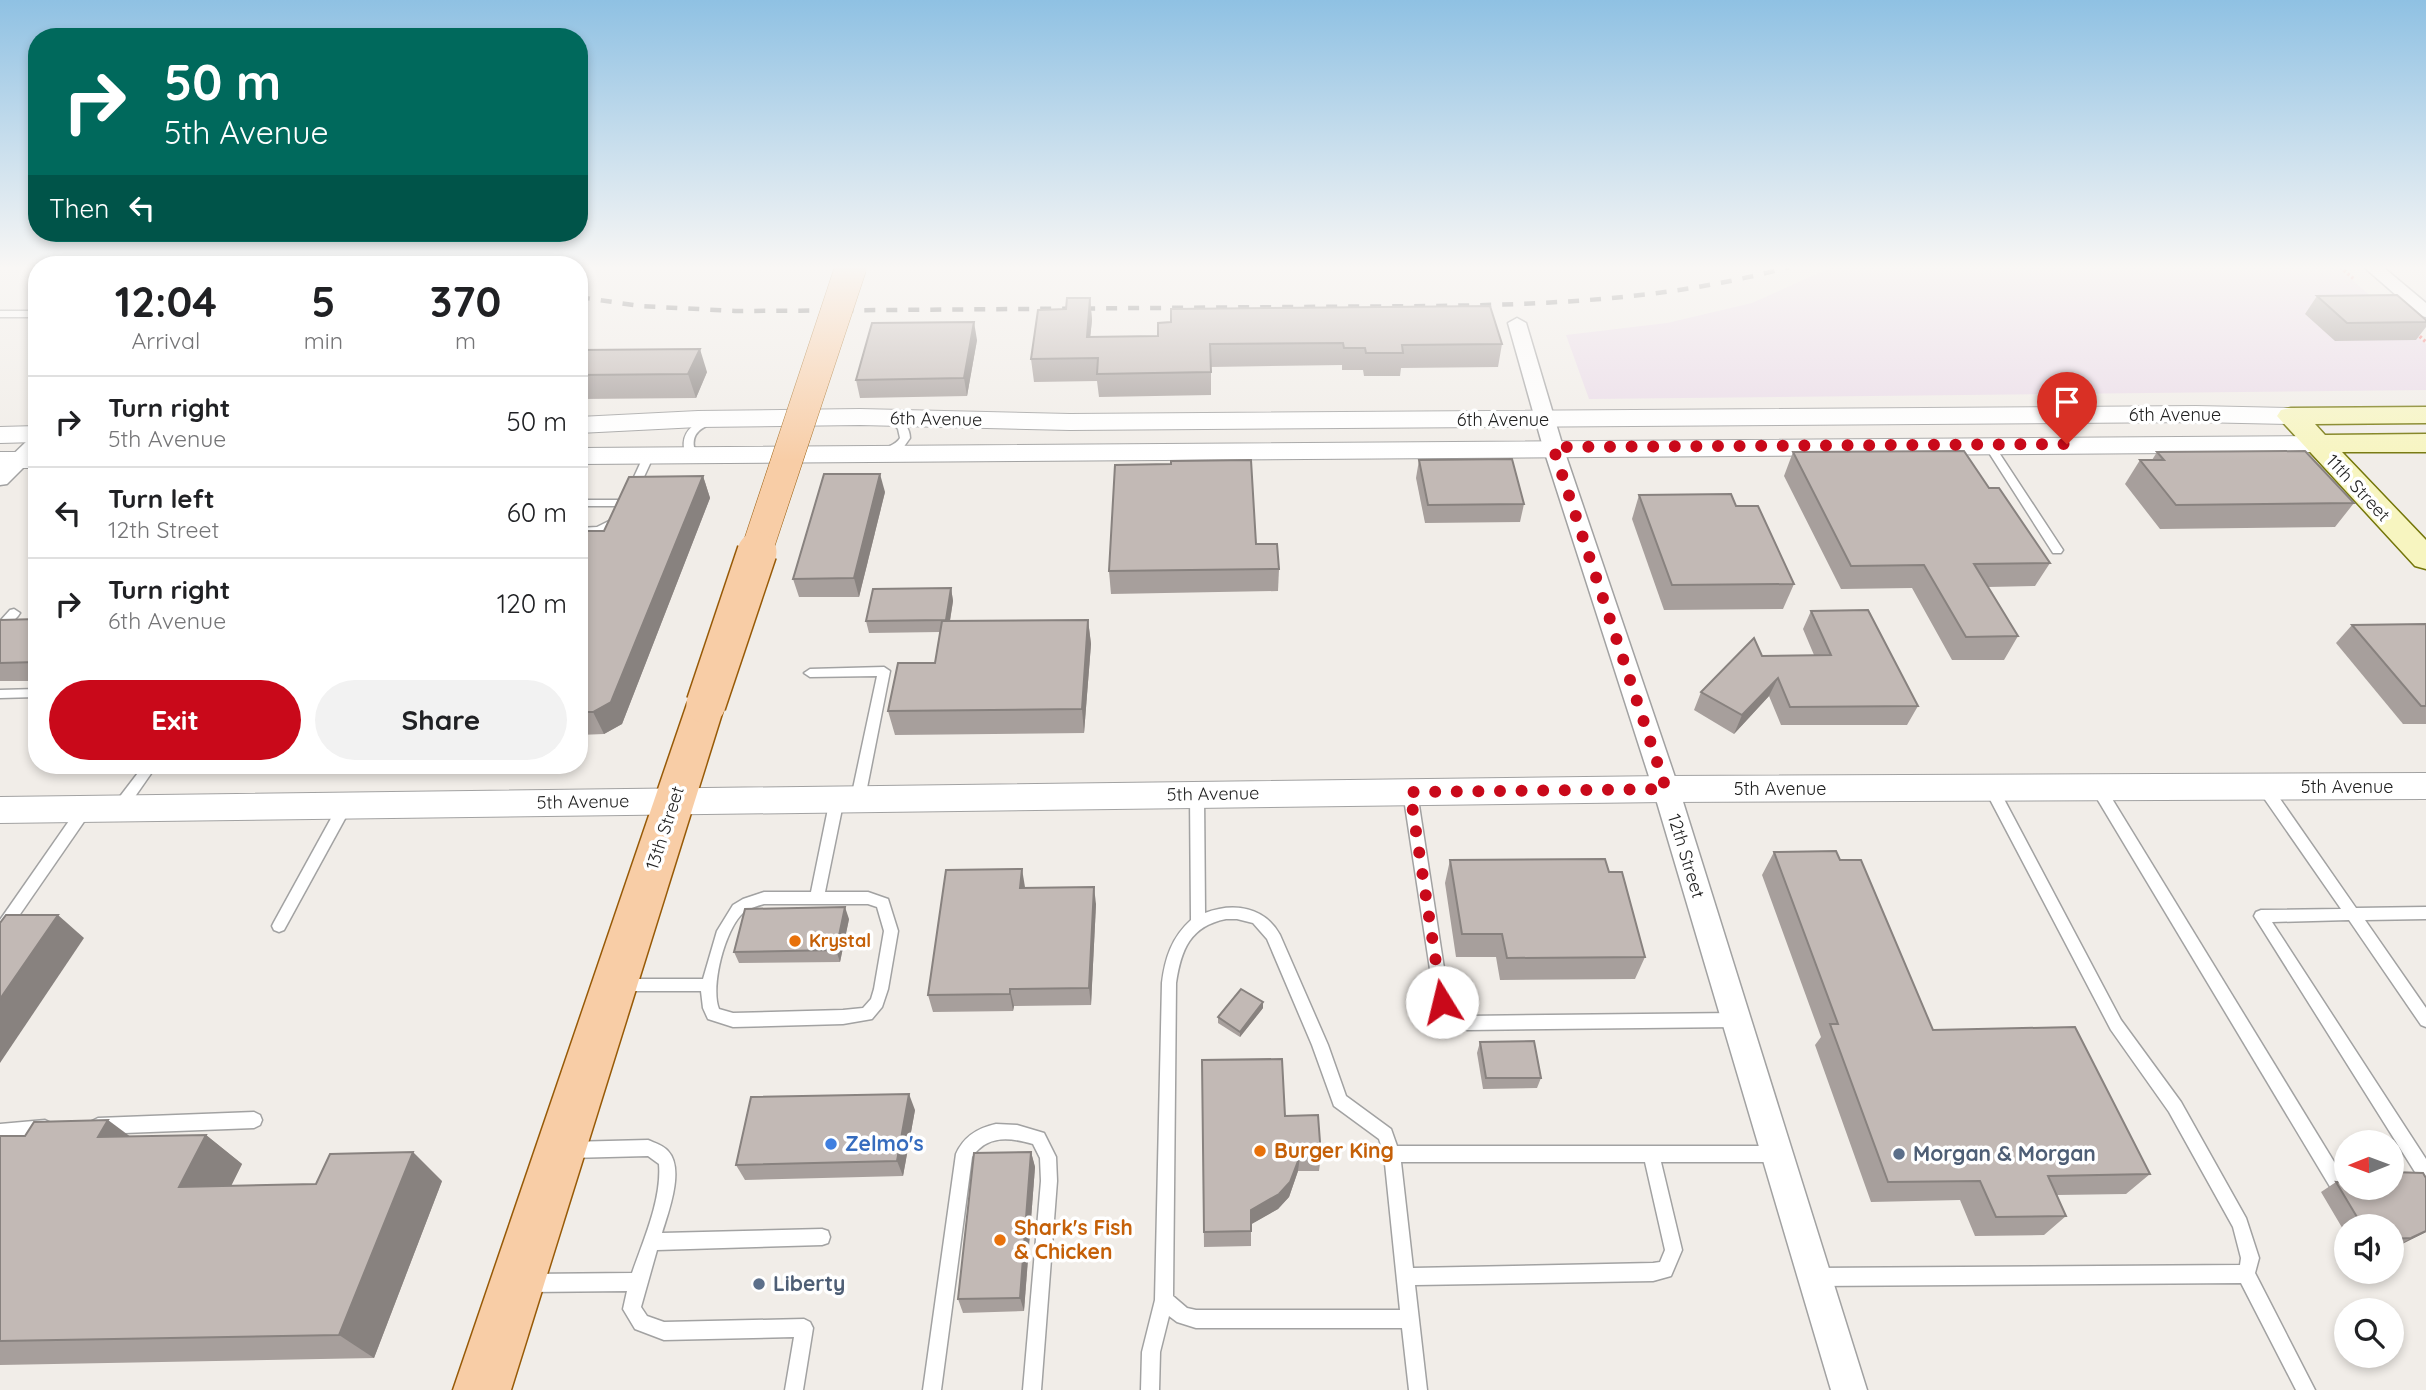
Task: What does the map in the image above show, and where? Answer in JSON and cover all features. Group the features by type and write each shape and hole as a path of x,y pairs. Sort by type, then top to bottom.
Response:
{"main road":[{"name":"13th Street","path":"482,1390 829,332"},
{"name":"6th Avenue","path":"2291,416 2426,415"},
{"name":"11th Street","path":"2291,416 2426,559"},
{"name":"6th Avenue","path":"2317,444 2426,443"}],"street":[{"name":"12th Street","path":"1519,332 1544,419 1666,789 1849,1390"},
{"name":"6th Avenue","path":"588,425 713,419 894,418 1069,422 2182,414 2291,416"},
{"path":"0,435 28,434"},
{"name":"6th Avenue","path":"588,456 1989,444 2317,444"},
{"path":"0,479 23,455"},
{"name":"5th Avenue","path":"0,810 1666,789 2426,786"}],"lane":[{"path":"882,453 896,448 905,440 903,426 894,418"},
{"path":"700,455 689,448 689,434 713,419"},
{"path":"1989,444 2057,550"},
{"path":"588,532 609,527 619,518 649,455"},
{"path":"588,503 626,502"},
{"path":"0,628 13,612"},
{"path":"810,673 884,671 817,898"},
{"path":"0,694 28,693"},
{"path":"119,809 144,774"},
{"path":"2264,787 2426,1020"},
{"path":"1991,788 2116,1025 2175,1107 2240,1224 2250,1258 2246,1274 2306,1390"},
{"path":"2098,788 2334,1177"},
{"path":"1410,792 1442,1002 1448,1012 1467,1023 1736,1020"},
{"path":"1197,795 1198,921"},
{"path":"279,926 346,805"},
{"path":"0,932 85,809"},
{"path":"764,898 868,898 883,903 891,931 881,989 877,1002 867,1014 733,1020 716,1016 710,1009 709,985 726,925 746,903 764,898"},
{"path":"1150,1390 1151,1352 1164,1300 1169,983 1180,942 1198,921 1217,914 1232,913 1247,914 1261,920 1273,935 1340,1101 1385,1134 1392,1154 1418,1390"},
{"path":"2426,913 2261,916 2426,1174"},
{"path":"613,985 709,985"},
{"path":"0,1132 254,1120"},
{"path":"932,1390 964,1154 971,1141 983,1133 1015,1131 1038,1138 1048,1157 1049,1181 1032,1390"},
{"path":"559,1150 648,1148 660,1152 667,1164 666,1183 632,1310 641,1323 664,1331 804,1328 794,1390"},
{"path":"1405,1278 1665,1270 1672,1260 1674,1250 1651,1153"},
{"path":"1392,1154 1777,1154"},
{"path":"650,1242 821,1237"},
{"path":"1815,1277 2246,1274"},
{"path":"516,1283 638,1282"},
{"path":"1164,1300 1183,1316 1196,1319 1411,1319"}],"shaded area":[{"path":"1592,332 2412,332 2426,344 2426,390 1589,399 1566,335"}],"building":[{"path":"870,332 972,332 964,378 856,380"},
{"path":"1035,332 1087,332 1087,337 1158,336 1158,332 1498,332 1502,344 1402,345 1403,353 1366,353 1365,348 1344,348 1343,343 1210,344 1211,372 1097,374 1098,358 1031,359"},
{"path":"700,349 688,374 588,375 588,350"},
{"path":"1964,451 1989,488 1999,488 2050,563 1974,564 2018,636 1966,637 1924,565 1851,566 1793,452"},
{"path":"2305,451 2354,503 2176,505 2140,460 2164,460 2157,452"},
{"path":"1512,459 1524,504 1428,505 1419,460"},
{"path":"1251,460 1256,544 1277,544 1279,569 1109,571 1115,465"},
{"path":"824,474 880,474 854,578 793,579"},
{"path":"703,476 611,702 588,712 588,531 604,531 629,477"},
{"path":"1731,494 1736,506 1758,506 1794,584 1672,585 1639,495"},
{"path":"951,588 946,620 866,621 873,589"},
{"path":"1868,610 1918,706 1790,707 1778,678 1742,715 1701,692 1754,638 1762,656 1831,655 1811,611"},
{"path":"28,619 28,662 0,663 0,620"},
{"path":"1088,620 1082,709 888,711 898,663 935,663 942,621"},
{"path":"2426,624 2426,706 2421,706 2352,625"},
{"path":"1836,851 1840,860 1861,860 1933,1030 2075,1027 2150,1174 2048,1176 2066,1216 1996,1217 1980,1181 1888,1182 1830,1024 1838,1024 1774,852"},
{"path":"1605,859 1609,872 1622,872 1645,957 1507,958 1502,934 1462,934 1450,860"},
{"path":"1022,869 1020,888 1094,887 1089,988 1010,989 1010,994 928,995 946,870"},
{"name":"Krystal","path":"845,907 836,950 734,952 745,909"},
{"path":"6,915 58,915 0,999 0,923"},
{"path":"1241,989 1263,1002 1240,1032 1218,1017"},
{"path":"1534,1041 1541,1078 1486,1078 1480,1042"},
{"name":"Burger King","path":"1282,1059 1285,1116 1318,1115 1321,1156 1300,1156 1290,1182 1279,1194 1251,1210 1251,1231 1204,1232 1202,1060"},
{"name":"Zelmo's","path":"909,1094 897,1161 736,1165 751,1097"},
{"path":"108,1120 98,1137 206,1135 179,1187 316,1184 330,1154 413,1152 339,1335 0,1341 0,1136 25,1136 34,1122"},
{"name":"Shark's Fish & Chicken","path":"1031,1152 1020,1298 958,1299 974,1153"},
{"path":"2404,1172 2423,1173 2426,1178 2426,1231 2404,1238 2404,1214 2355,1214 2347,1200 2404,1200"}],"place":[{"name":"Krystal","path":"795,941"},
{"name":"Zelmo's","path":"831,1144"},
{"name":"Burger King","path":"1260,1151"},
{"name":"Morgan & Morgan","path":"1899,1154"},
{"name":"Shark's Fish & Chicken","path":"1000,1240"},
{"name":"Liberty","path":"759,1284"}],"route":[{"path":"1442,1002 1410,792 1666,789 1553,447 2067,444"}]}
